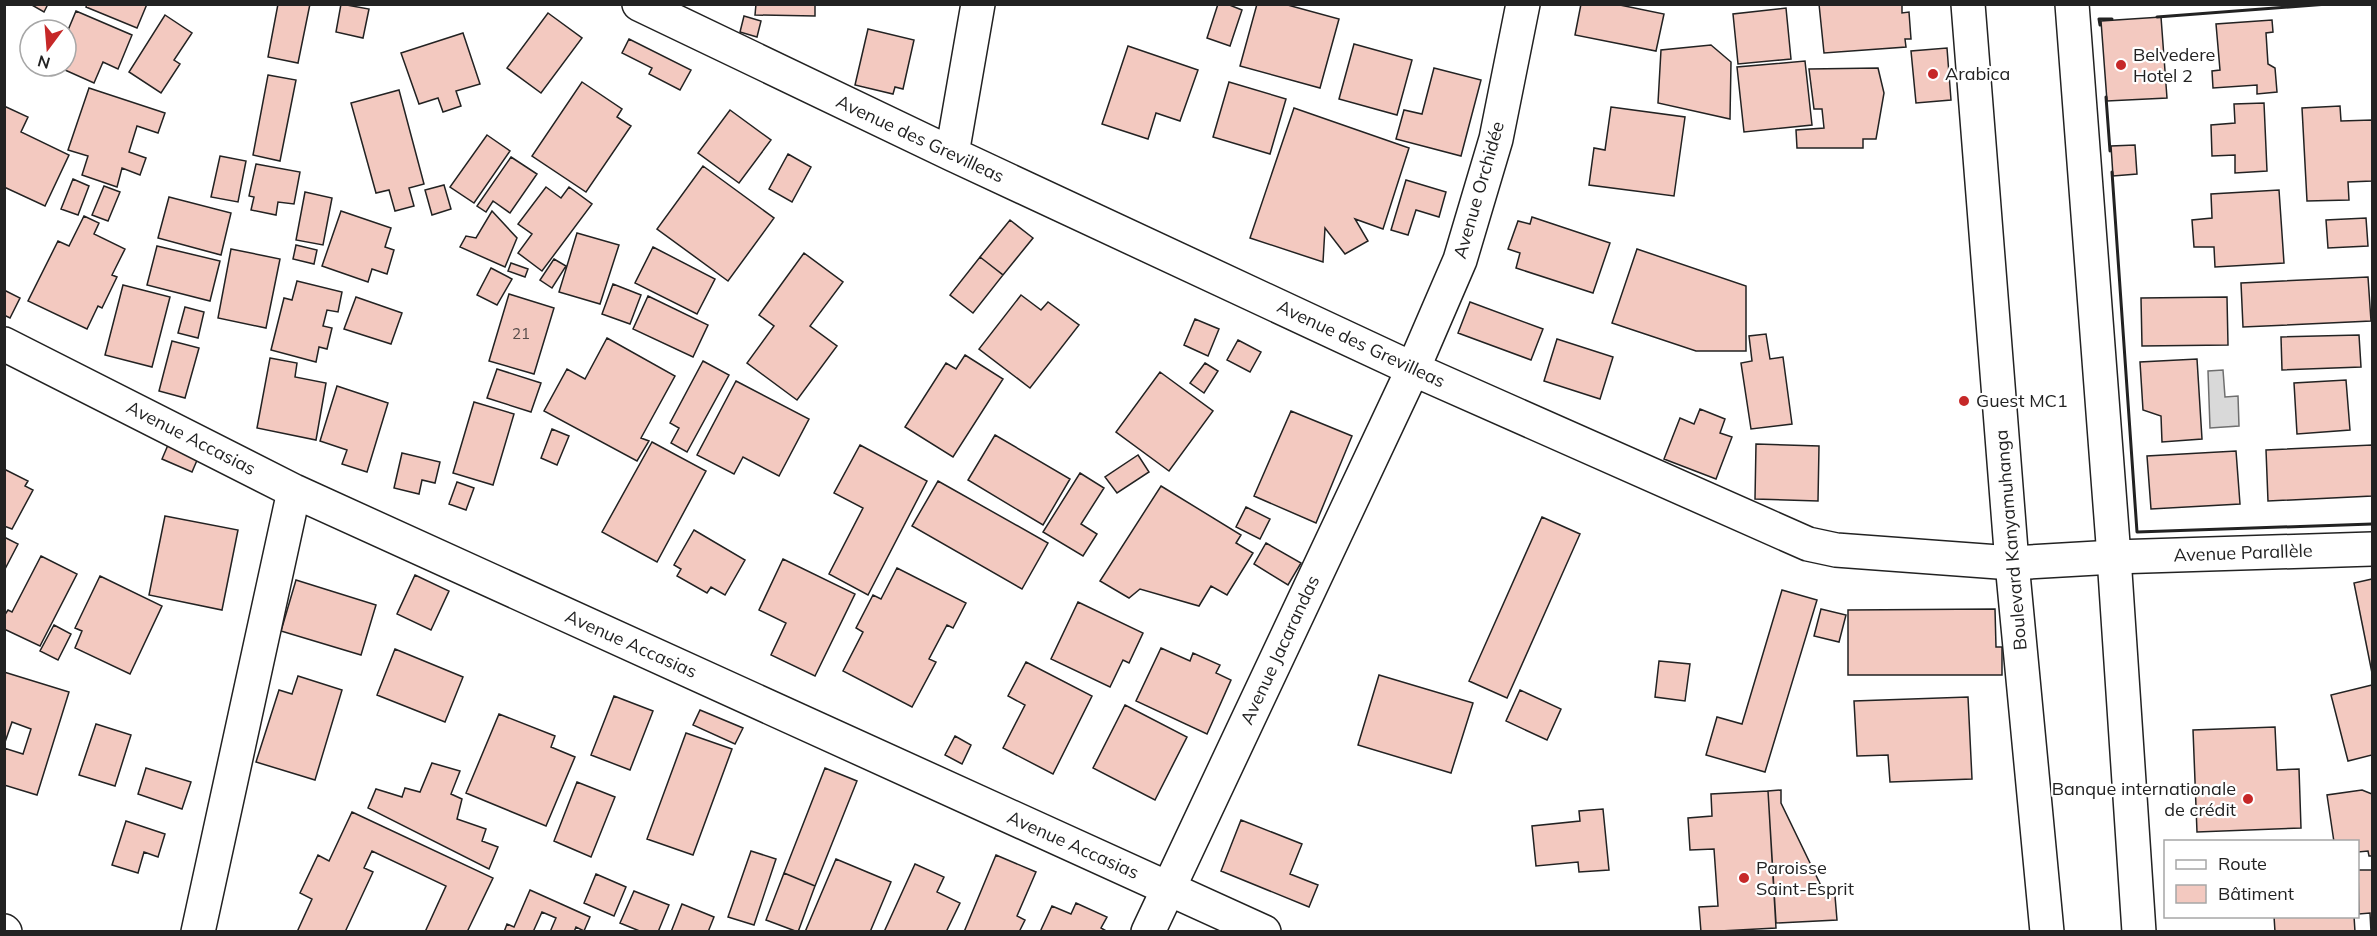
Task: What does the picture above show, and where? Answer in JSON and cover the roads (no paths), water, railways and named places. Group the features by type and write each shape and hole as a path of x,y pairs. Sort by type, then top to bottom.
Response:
{"street":[{"name":"Avenue des Grevilleas","path":"639,4 952,154 1413,369 1808,544 1836,550 2012,563 2114,557"},
{"path":"952,154 978,4"},
{"name":"Avenue Orchidée","path":"1413,369 1460,260 1496,139 1523,4"},
{"name":"Boulevard Kanyamuhanga","path":"1968,4 2012,563 2047,932"},
{"path":"2072,4 2114,557 2139,932"},
{"name":"Avenue Accasias","path":"4,344 294,491 1263,932"},
{"name":"Avenue Jacarandas","path":"1148,932 1413,369"},
{"path":"198,932 294,491"},
{"name":"Avenue Parallèle","path":"2114,557 2373,549"}],"place":[{"name":"Belvedere Hotel 2","path":"2121,65"},
{"name":"Arabica","path":"1933,74"},
{"name":"Guest MC1","path":"1964,401"},
{"name":"Banque internationale de crédit","path":"2248,799"},
{"name":"Paroisse Saint-Esprit","path":"1744,878"}]}
